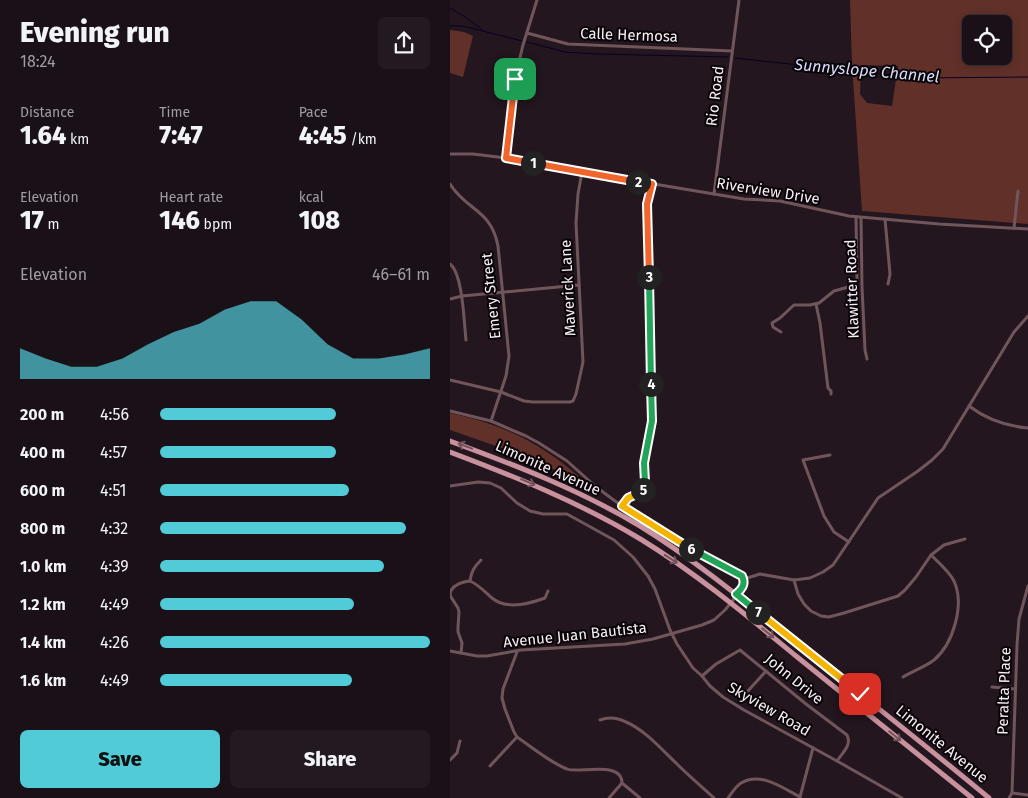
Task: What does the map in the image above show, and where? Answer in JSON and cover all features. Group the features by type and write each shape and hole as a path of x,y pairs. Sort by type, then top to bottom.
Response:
{"main road":[{"name":"Limonite Avenue","path":"450,441 546,478 638,525 689,558 989,798"},
{"name":"Limonite Avenue","path":"450,452 527,482 586,509 641,540 680,565 972,798"}],"street":[{"path":"506,158 515,79 537,0"},
{"name":"Rio Road","path":"714,194 739,0"},
{"name":"Calle Hermosa","path":"527,33 568,44 732,53"},
{"name":"Riverview Drive","path":"450,154 473,154 506,158 744,199 780,202 858,217 1028,229"},
{"name":"Maverick Lane","path":"501,392 524,401 533,402 570,402 573,401 576,394 583,362 576,223 582,172"},
{"name":"Emery Street","path":"450,184 457,194 485,217 494,232 498,246 509,356 506,376 491,421"},
{"path":"622,506 628,498 641,492 644,488 644,463 652,421 647,204 652,184"},
{"path":"1014,228 1018,191"},
{"path":"781,332 773,327 772,322 780,318 794,305 816,304 834,291 856,283 858,217"},
{"name":"Klawitter Road","path":"858,217 867,359"},
{"path":"885,219 890,274 888,284"},
{"path":"450,264 455,268 462,296 466,340"},
{"path":"857,281 862,281"},
{"path":"450,299 462,296 579,285"},
{"path":"816,304 828,388 831,394"},
{"path":"450,411 491,421 526,436 567,462 602,492 622,506 692,550 742,576 744,579 760,574 794,580 810,578 833,565 878,498 932,460 943,449 1014,332 1028,316"},
{"path":"450,380 501,392"},
{"path":"969,406 979,414 1000,422 1028,428"},
{"path":"830,454 803,460 824,516 834,532 849,542"},
{"name":"Skyview Road","path":"450,486 478,482 490,483 501,488 530,511 572,516 614,540 633,557 648,576 672,634 686,660 710,686 723,697 772,726 902,798"},
{"path":"794,580 798,594 811,611 821,616 844,613 898,596 916,577 931,555 944,545 965,539"},
{"path":"903,677 922,668 940,655 950,638 957,617 959,604 954,581 948,571 931,555"},
{"path":"470,581 474,566 481,560"},
{"name":"Avenue Juan Bautista","path":"450,651 487,656 518,651 625,644 672,634 709,623 719,616 742,589 744,579"},
{"path":"461,653 462,642 458,632 460,612 450,593 454,587 470,581 479,586 500,604 508,605 535,602 545,598 548,591"},
{"name":"Peralta Place","path":"1012,794 1019,619 1028,586"},
{"name":"John Drive","path":"702,676 716,664 740,650 847,735 849,745 837,761"},
{"path":"518,651 503,689 502,698 517,737 565,768 574,771 586,769 611,770 621,778 622,783 640,798"},
{"path":"747,692 766,672"},
{"path":"992,686 1015,690"},
{"path":"600,720 611,718 634,726 650,738 714,798"},
{"path":"490,766 517,737"},
{"path":"450,760 457,753 460,741"},
{"path":"728,798 736,787 750,779 772,782 800,797 813,748"},
{"path":"609,798 622,783"},
{"path":"1009,798 1012,794 1028,795"}],"shaded area":[{"path":"850,0 1028,0 1028,224 862,211 852,65","holes":["861,65 898,66 892,106 867,103 860,94"]},
{"path":"450,30 464,32 473,36 463,77 450,73"},
{"path":"450,413 488,423 536,445 582,479 579,482 499,447 450,430"}],"waterway":[{"path":"450,8 483,30"},
{"name":"Sunnyslope Channel","path":"450,26 463,26 522,41"},
{"name":"Sunnyslope Channel","path":"527,42 565,52 728,57"},
{"name":"Sunnyslope Channel","path":"735,58 918,78 1028,77"}],"route":[{"path":"515,79 506,158 652,184 647,204 652,421 644,463 644,488 641,492 628,498 622,506 692,550 742,576 744,584 742,589 736,594 860,694"}]}
